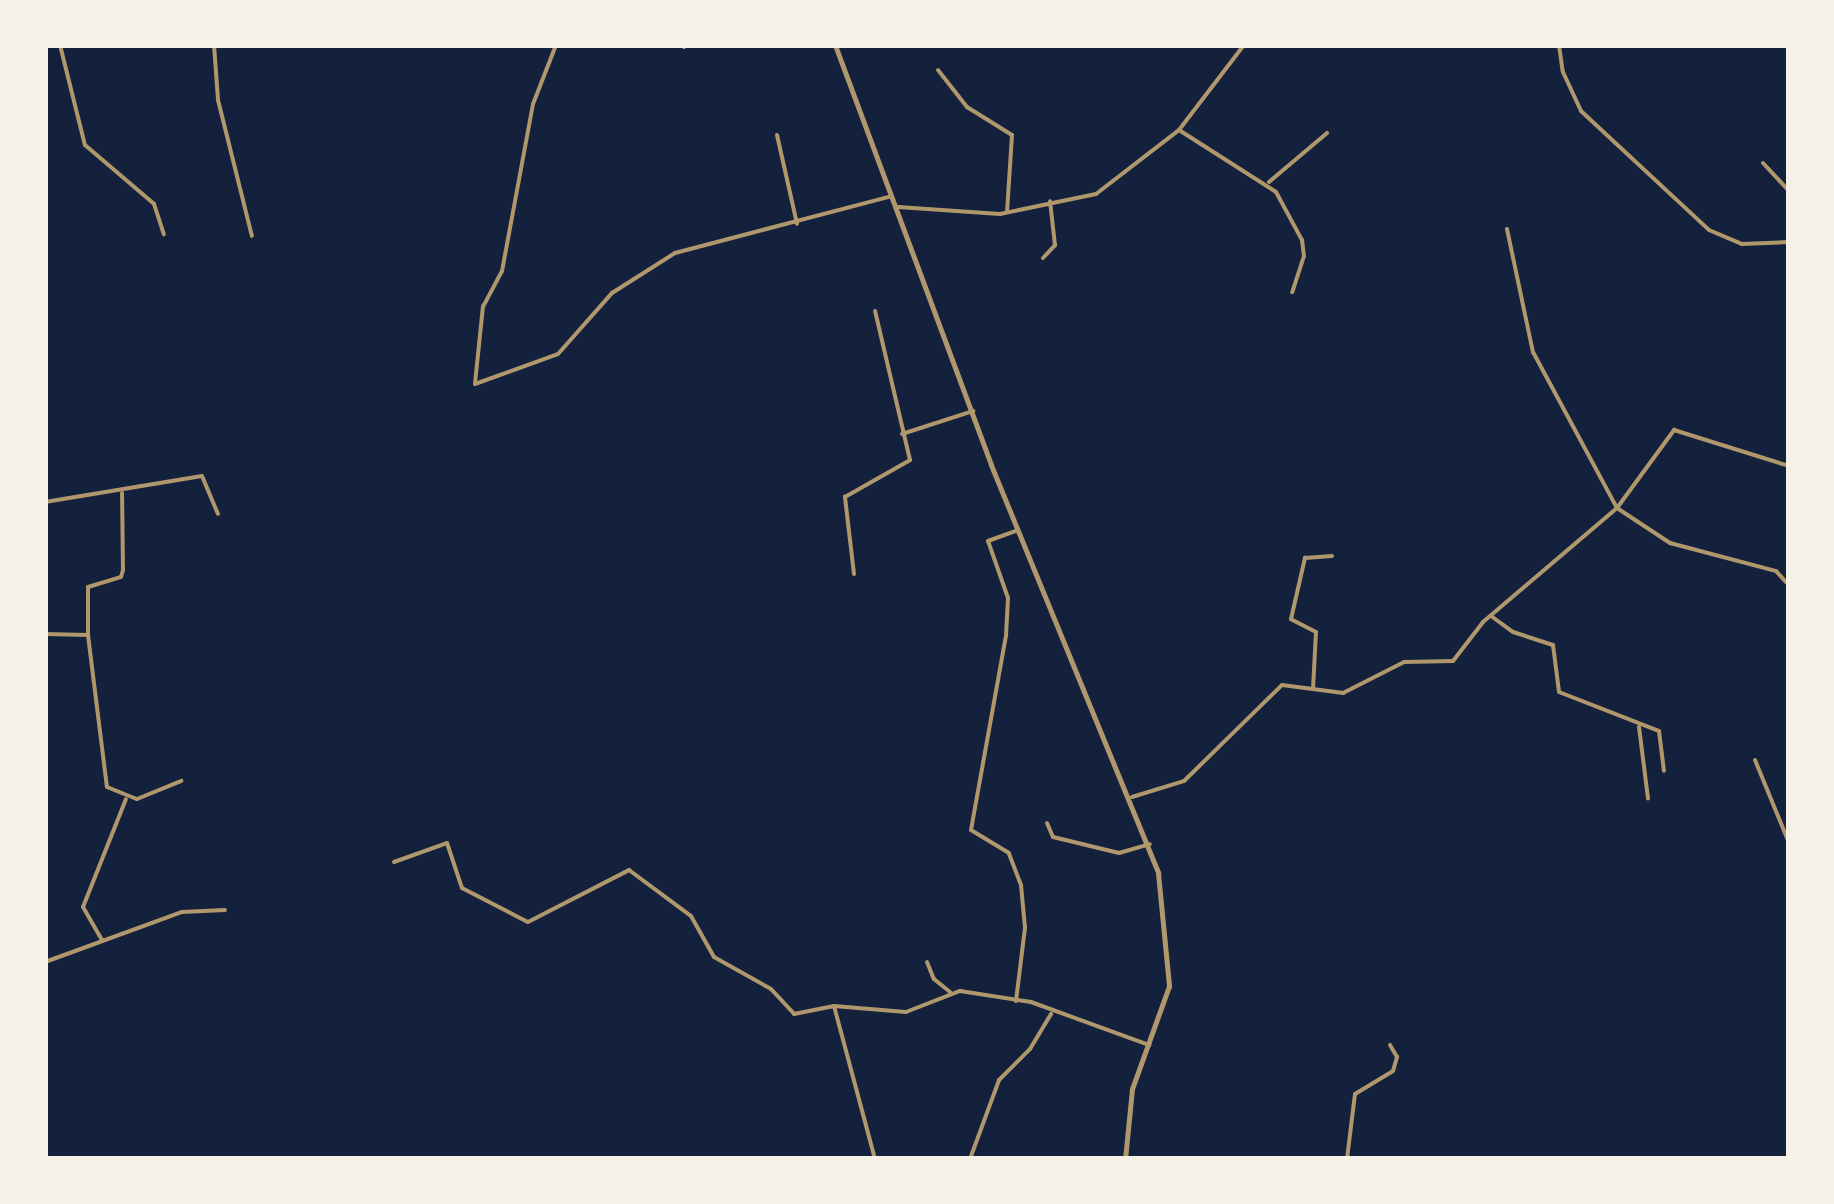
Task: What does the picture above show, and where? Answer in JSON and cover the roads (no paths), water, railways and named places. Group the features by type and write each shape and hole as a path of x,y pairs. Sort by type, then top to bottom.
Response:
{"street":[{"path":"60,45 85,145 154,204 164,234"},
{"path":"214,45 218,100 252,236"},
{"path":"556,45 533,104 502,271 483,306 475,384 558,354 612,293 660,261 797,224 838,206 893,196"},
{"path":"835,45 1018,530 1132,796 1162,886 1169,986 1132,1089 1125,1159"},
{"path":"898,206 1007,212 1096,194 1179,130 1244,45"},
{"path":"1560,45 1562,72 1581,111 1710,230 1742,244 1789,242"},
{"path":"938,70 967,107 1012,135 1007,212"},
{"path":"1179,130 1269,182 1302,240 1304,256 1292,292"},
{"path":"1269,182 1326,133"},
{"path":"777,135 797,224"},
{"path":"1763,164 1789,191"},
{"path":"1043,258 1055,245 1050,201"},
{"path":"1507,229 1533,352 1617,508 1684,549 1776,570 1786,582"},
{"path":"854,574 844,497 910,462 874,311"},
{"path":"902,434 973,411"},
{"path":"1132,796 1184,781 1278,687 1343,693 1404,662 1452,661 1491,616 1617,508 1674,430 1789,466"},
{"path":"45,502 122,493 202,476 218,514"},
{"path":"122,493 121,578 88,588 88,635 105,783 126,799 150,796 182,781"},
{"path":"1016,1000 1025,928 1021,885 1010,853 971,830 1006,636 1008,598 988,541 1018,530"},
{"path":"1313,689 1316,632 1291,618 1305,558 1332,556"},
{"path":"1491,616 1513,632 1553,645 1560,692 1631,714 1639,728 1648,798"},
{"path":"45,634 88,635"},
{"path":"1639,728 1659,730 1664,772"},
{"path":"1756,760 1789,844"},
{"path":"102,940 83,906 126,799"},
{"path":"1047,823 1053,837 1119,853 1150,844"},
{"path":"394,862 447,843 462,888 528,922 629,870 691,916 714,958 771,989 792,1013 834,1006 906,1012 950,992 1016,1000 1149,1045"},
{"path":"45,962 195,908 225,910"},
{"path":"927,962 934,979 950,992"},
{"path":"834,1006 875,1159"},
{"path":"970,1159 999,1080 1030,1049 1051,1012"},
{"path":"1347,1159 1355,1094 1393,1071 1396,1057 1390,1044"}]}
